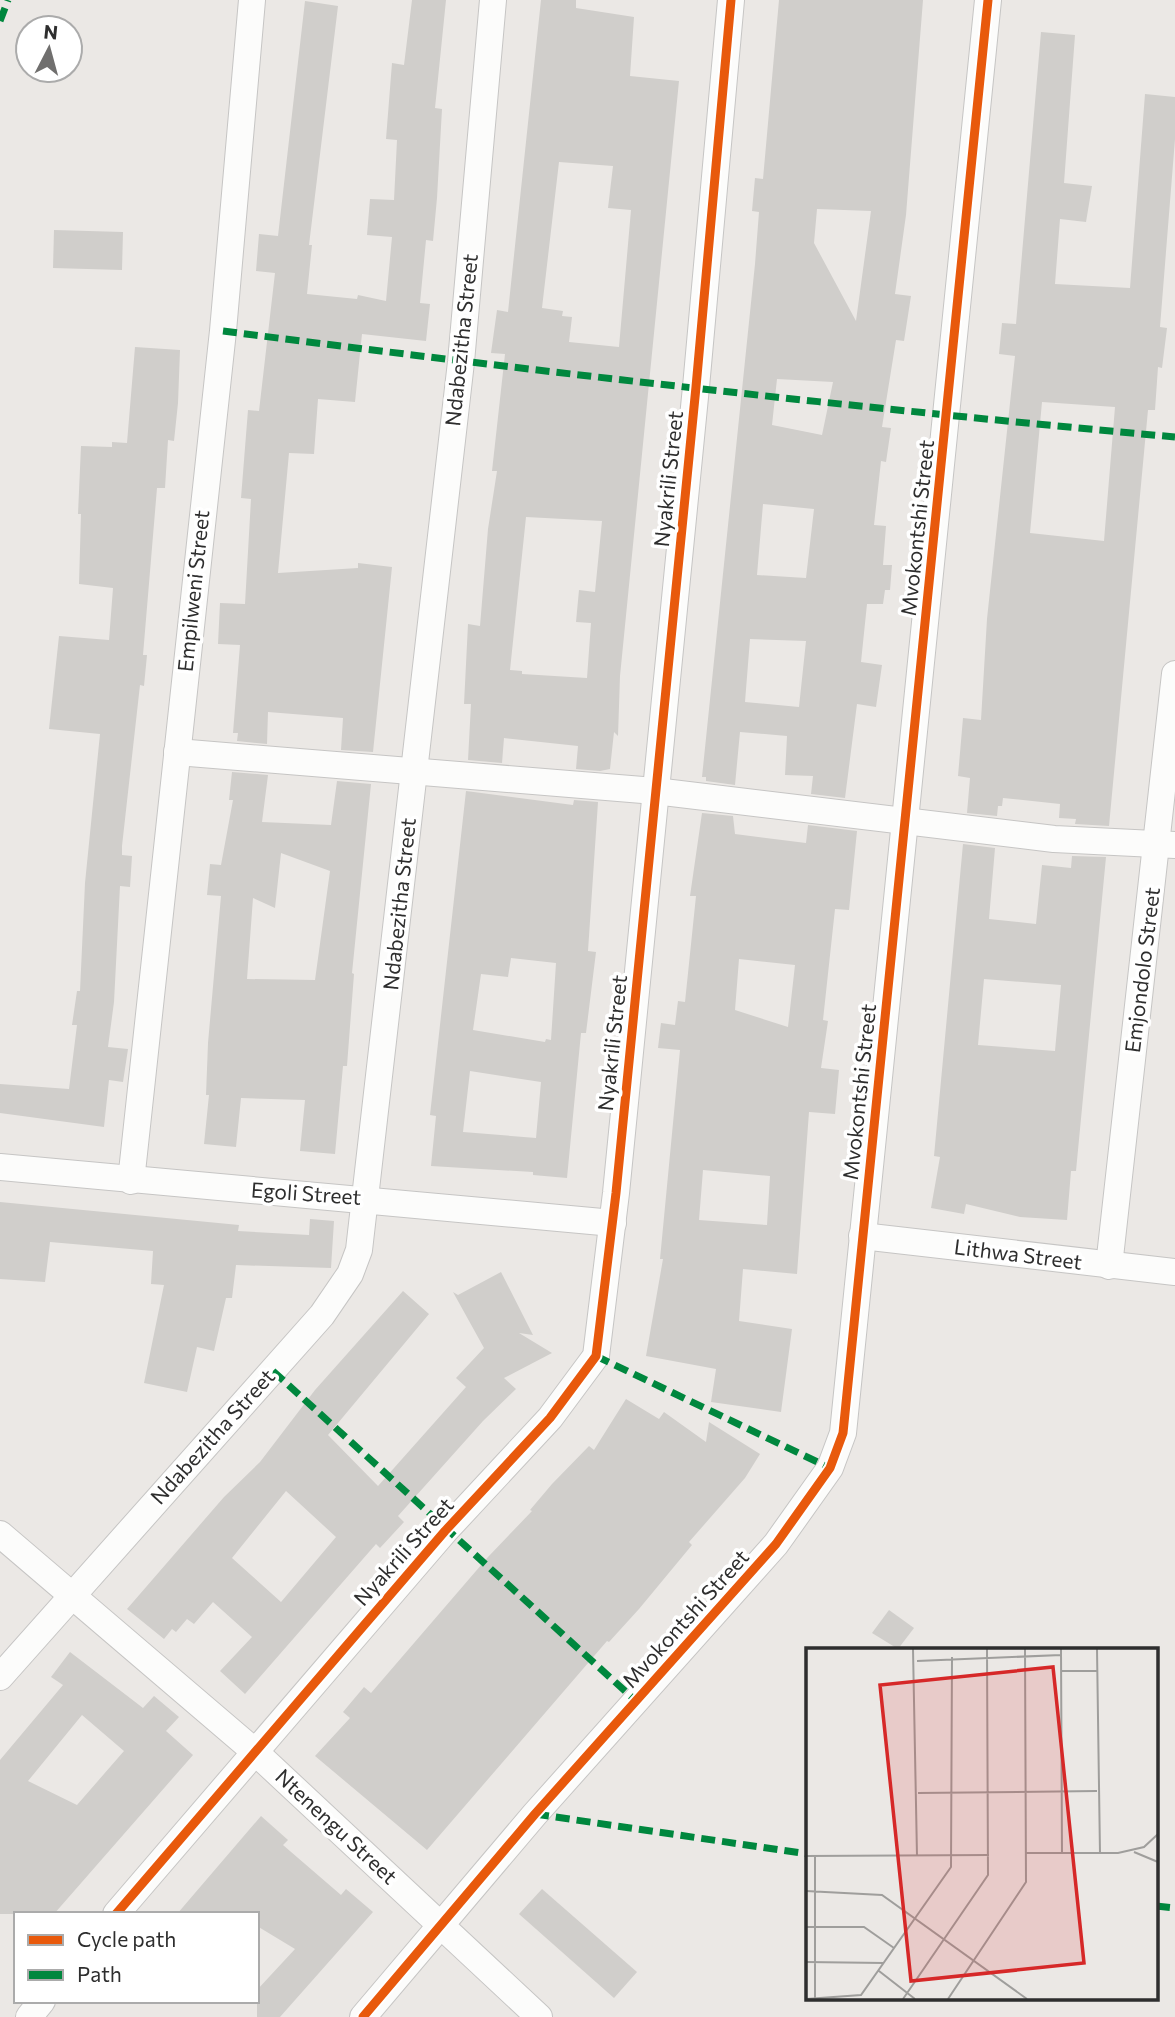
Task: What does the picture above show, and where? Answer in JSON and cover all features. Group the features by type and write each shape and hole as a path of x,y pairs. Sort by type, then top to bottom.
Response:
{"street":[{"name":"Empilweni Street","path":"131,1181 223,331 252,0"},
{"name":"Ndabezitha Street","path":"0,1677 322,1315 350,1274 359,1250 367,1199 461,362 493,0"},
{"name":"Nyakrili Street","path":"118,1912 253,1751 445,1531 550,1418 596,1356 612,1223 696,387 731,0"},
{"name":"Mvokontshi Street","path":"363,2017 535,1814 776,1544 830,1468 843,1433 988,0"},
{"name":"Emjondolo Street","path":"1108,1266 1167,844 1175,674"},
{"path":"177,752 655,791 1055,839 1167,844"},
{"name":"Egoli Street","path":"0,1167 612,1223"},
{"name":"Lithwa Street","path":"862,1236 1175,1272"},
{"name":"Ntenengu Street","path":"0,1534 253,1751 539,2017"},
{"path":"29,2017 40,2003"}],"building":[{"path":"412,0 446,0 435,108 442,109 437,198 433,241 426,240 420,303 430,304 426,341 362,334 355,402 318,399 314,454 289,453 278,573 358,568 358,563 392,567 373,752 341,750 343,718 268,712 267,744 237,741 238,733 233,733 240,645 218,644 220,603 245,604 251,499 241,498 248,410 259,411 275,273 256,271 259,234 278,236 305,1 338,6 309,245 312,245 307,294 357,299 358,295 386,301 392,237 367,235 370,199 394,200 397,140 386,139 392,63 404,65"},
{"path":"541,0 576,0 576,8 634,17 630,76 679,81 620,676 618,736 614,732 610,769 576,769 578,746 504,738 502,763 468,760 471,704 464,704 468,624 480,626 488,529 497,471 492,471 505,354 491,353 497,310 508,312","holes":["559,162 613,166 608,208 631,210 619,347 569,342 572,317 562,316 563,311 542,308","526,517 602,521 595,592 579,590 576,622 591,623 587,678 522,674 522,671 510,670"]},
{"path":"779,0 923,0 906,215 895,294 911,296 904,341 896,340 882,427 891,428 886,462 881,461 874,525 886,526 883,565 892,565 890,590 885,590 883,604 867,604 861,662 882,665 876,707 857,704 845,798 811,794 813,776 785,775 787,736 740,732 735,785 706,781 706,777 702,777 755,264 759,212 752,211 755,178 763,179","holes":["817,209 871,211 856,321 814,243","777,379 833,382 822,435 772,425","763,504 814,509 806,578 757,575","750,639 806,641 799,707 745,702"]},
{"path":"1041,32 1075,35 1064,183 1092,186 1086,222 1060,219 1055,284 1130,288 1145,94 1175,97 1175,139 1160,327 1167,328 1162,368 1158,367 1155,410 1148,410 1109,826 1075,824 1076,819 1059,818 1060,804 1003,798 1002,806 998,806 997,816 967,813 970,778 958,776 963,718 981,720 987,619 1015,356 999,354 1002,323 1016,324","holes":["1042,402 1115,407 1104,541 1030,533"]},
{"path":"54,230 123,232 122,270 53,268"},
{"path":"135,347 180,350 178,403 174,441 168,440 165,488 157,488 143,655 147,655 144,686 140,685 122,846 122,855 132,856 130,887 120,886 114,1002 108,1047 128,1049 123,1082 109,1080 104,1127 0,1113 0,1084 69,1089 77,1025 72,1025 77,991 80,991 85,883 100,734 49,729 59,636 109,640 113,588 79,584 81,446 112,447 112,442 127,443"},
{"path":"232,772 268,775 262,822 331,825 337,781 371,784 352,973 347,1066 343,1066 335,1154 300,1151 305,1100 241,1098 236,1147 204,1144 209,1095 206,1095 208,1043 221,896 207,895 210,864 221,865 233,800 229,800","holes":["281,853 330,871 315,980 247,979 253,898 275,908"]},
{"path":"466,791 573,805 574,800 598,802 588,951 596,952 586,1033 581,1033 567,1178 533,1175 533,1172 431,1166 436,1116 430,1115","holes":["511,958 556,963 551,1040 546,1039 545,1042 473,1030 481,974 508,977","470,1071 541,1082 536,1138 463,1132"]},
{"path":"702,813 733,816 735,834 806,843 808,825 857,831 849,910 835,909 823,1020 828,1021 821,1068 839,1070 835,1114 809,1112 797,1274 743,1269 739,1321 792,1329 781,1412 711,1402 716,1369 646,1356 663,1259 660,1259 680,1050 658,1048 661,1023 675,1025 678,1001 685,1002 696,896 690,896","holes":["739,959 795,965 788,1027 735,1010","703,1170 770,1176 767,1225 699,1220"]},
{"path":"963,844 995,848 989,919 1036,924 1042,865 1071,868 1072,856 1106,857 1076,1171 1071,1171 1067,1220 1020,1217 966,1204 964,1214 931,1208 940,1157 934,1156","holes":["984,979 1061,985 1055,1051 978,1045"]},
{"path":"0,1202 239,1225 238,1231 309,1235 310,1219 334,1221 331,1268 236,1265 232,1298 226,1298 214,1351 197,1347 187,1392 144,1383 164,1285 151,1284 153,1251 50,1242 45,1282 0,1279"},
{"path":"501,1272 533,1335 519,1333 552,1353 504,1378 516,1389 483,1421 398,1516 404,1522 380,1548 376,1544 245,1694 220,1671 252,1637 213,1602 194,1624 187,1619 176,1632 172,1629 164,1639 127,1609 224,1497 260,1462 315,1390 403,1291 429,1314 328,1435 378,1486 466,1387 456,1378 484,1348 453,1292 458,1295","holes":["286,1491 336,1537 281,1602 232,1558"]},
{"path":"626,1399 659,1419 664,1412 706,1442 709,1422 760,1454 745,1478 689,1542 692,1545 639,1609 609,1642 607,1641 427,1850 315,1756 350,1718 343,1712 364,1687 371,1693 488,1557 532,1511 530,1510 552,1484 589,1446 594,1450"},
{"path":"889,1610 914,1628 899,1648 872,1633"},
{"path":"70,1652 143,1708 154,1696 179,1717 166,1731 193,1755 56,1912 0,1914 0,1760 63,1685 51,1677","holes":["82,1715 124,1751 77,1805 28,1781"]},
{"path":"261,1816 288,1840 283,1845 341,1895 346,1889 373,1912 280,2017 257,2017 259,1988 295,1949 259,1927 259,1912 179,1912"},
{"path":"542,1889 637,1972 614,1998 519,1914"}],"marked path":[{"path":"0,21 8,0"},
{"path":"223,331 698,388 1175,437"},
{"path":"596,1356 830,1468"},
{"path":"273,1371 636,1701"},
{"path":"535,1814 806,1854"},
{"path":"1158,1906 1175,1908"}],"cycle path":[{"path":"118,1912 445,1531 550,1418 596,1356 616,1193 696,387 731,0"},
{"path":"363,2017 535,1814 776,1544 830,1468 843,1433 988,0"}]}
